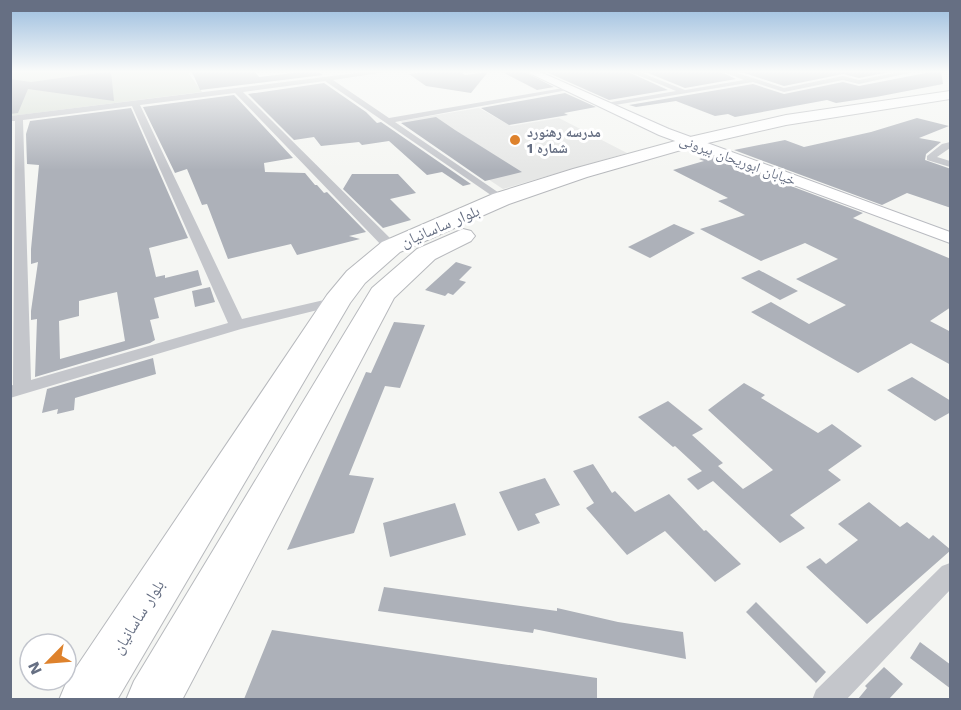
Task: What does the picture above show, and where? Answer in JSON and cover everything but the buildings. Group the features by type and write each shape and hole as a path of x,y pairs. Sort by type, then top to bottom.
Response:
{"highway":[{"name":"بلوار ساسانیان","path":"153,699 382,294 426,254 518,210 639,169 699,145 786,120 891,104"},
{"name":"بلوار ساسانیان","path":"86,699 337,301 356,277 391,247 501,199 580,173 699,145 938,104"}],"street":[{"path":"134,104 15,119 16,391 237,325 337,301"},
{"path":"135,104 237,325"},
{"path":"251,104 391,247"},
{"path":"364,104 501,199"},
{"path":"388,121 483,104"},
{"path":"606,105 612,104"},
{"name":"خیابان ابوریحان بیرونی","path":"606,105 699,145 951,238"},
{"path":"951,144 930,158 951,164"},
{"path":"826,699 951,574"}],"shaded area":[{"path":"11,104 105,104 11,116"},
{"name":"مدرسه رهنورد شماره 1","path":"479,108 511,126 559,118 627,153 503,189 400,121"}],"place":[{"name":"مدرسه رهنورد شماره 1","path":"515,140"}]}
